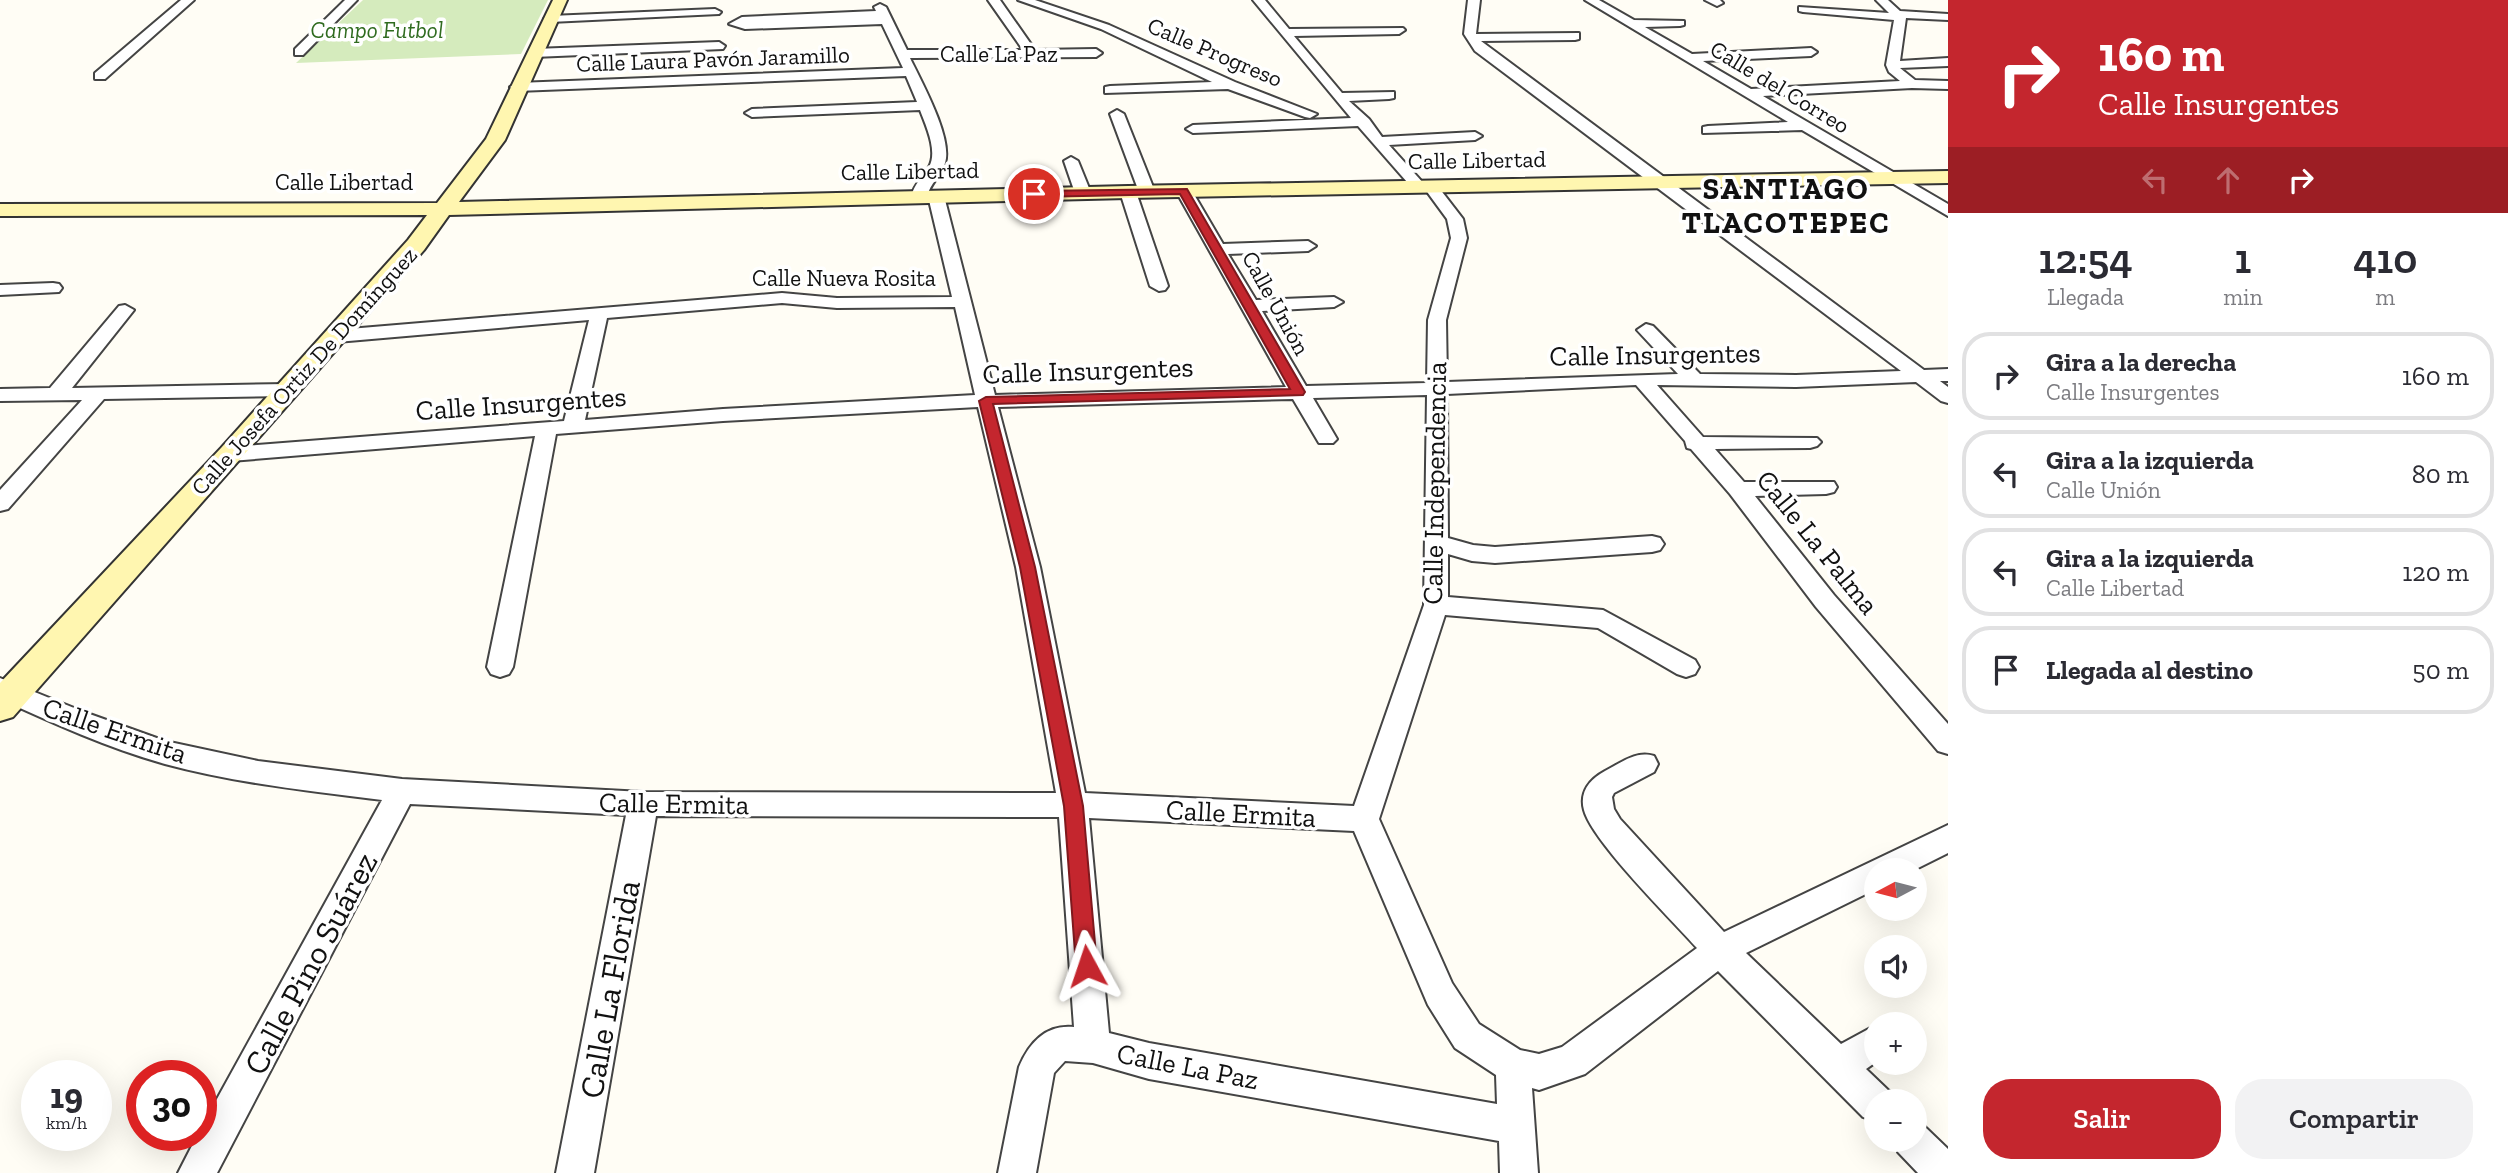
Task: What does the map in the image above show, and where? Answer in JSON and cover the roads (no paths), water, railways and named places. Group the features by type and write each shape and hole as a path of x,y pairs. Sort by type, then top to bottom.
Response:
{"main road":[{"name":"Calle Josefa Ortiz De Domínguez","path":"5,696 231,454 416,245 495,140 517,87 560,0"},
{"name":"Calle Libertad","path":"0,210 444,209 1083,193 1948,177"}],"street":[{"path":"100,76 188,0"},
{"path":"299,52 351,0"},
{"path":"877,0 926,106 939,160 924,179 928,197"},
{"path":"994,0 1031,54"},
{"name":"Calle Progreso","path":"1024,0 1105,27 1230,85 1311,114"},
{"name":"Calle Independencia","path":"1259,0 1339,97 1455,219 1459,238 1437,320 1436,605 1364,819"},
{"path":"1471,38 1477,22 1474,0"},
{"name":"Calle del Correo","path":"1591,0 1948,211"},
{"path":"1882,0 1899,16"},
{"path":"1803,9 1948,17"},
{"path":"550,19 715,12"},
{"path":"1899,16 1892,65 1895,72 1912,84"},
{"path":"857,18 745,26 736,24 742,20 885,17"},
{"path":"1632,24 1680,23"},
{"path":"1286,33 1399,30"},
{"path":"1471,38 1575,36"},
{"path":"1471,38 1479,48 1948,397"},
{"path":"534,54 719,46"},
{"path":"1690,58 1811,51"},
{"name":"Calle La Paz","path":"902,54 1096,53"},
{"path":"1892,65 1948,62"},
{"name":"Calle Laura Pavón Jaramillo","path":"517,87 910,72"},
{"path":"1749,93 1912,84 1948,85"},
{"path":"1110,90 1230,85"},
{"path":"1339,97 1389,95"},
{"path":"752,113 926,106"},
{"path":"1118,114 1158,286"},
{"path":"1193,129 1364,122"},
{"path":"1708,130 1806,126"},
{"path":"1380,141 1475,136"},
{"path":"1071,161 1083,193"},
{"name":"Calle Unión","path":"1184,191 1326,439"},
{"name":"Calle La Paz","path":"928,197 963,302 1028,567 1073,806 1093,1046 1149,1061 1517,1126"},
{"path":"1926,198 1948,201"},
{"path":"1218,249 1308,246"},
{"path":"0,290 53,288"},
{"name":"Calle Nueva Rosita","path":"337,336 782,298 837,303 963,302"},
{"path":"1250,306 1334,302"},
{"path":"57,394 125,310"},
{"path":"573,427 599,315"},
{"path":"1646,330 1693,378"},
{"name":"Calle Insurgentes","path":"231,454 573,427 986,401 1436,389 1641,379 1796,381 1948,375"},
{"name":"Calle La Palma","path":"1641,379 1694,443 1738,489 1825,601 1948,743"},
{"path":"0,395 287,390"},
{"path":"0,504 99,393"},
{"path":"500,667 547,429"},
{"path":"1694,443 1810,442"},
{"path":"1738,489 1826,486"},
{"path":"1436,541 1472,553 1495,555 1652,544"},
{"path":"1436,605 1603,619 1686,667"},
{"name":"Calle Ermita","path":"5,696 164,752 258,773 402,790 643,804 1073,806 1364,819"},
{"path":"1644,764 1604,785 1597,796 1599,811 1609,828 1720,950 1864,1092"},
{"name":"Calle Pino Suárez","path":"198,1173 402,790"},
{"name":"Calle La Florida","path":"575,1173 643,804"},
{"path":"1364,819 1440,994 1467,1036 1513,1066 1539,1072 1572,1061 1720,950 1864,880"},
{"path":"1908,858 1948,838"},
{"path":"1017,1173 1037,1067 1047,1051 1062,1043 1093,1046"},
{"path":"1839,1066 1864,1050"},
{"path":"1513,1066 1519,1173"},
{"path":"1924,1152 1945,1173"}],"district":[{"name":"SANTIAGO TLACOTEPEC","path":"1786,206"}],"park label":[{"name":"Campo Futbol","path":"377,30"}]}
